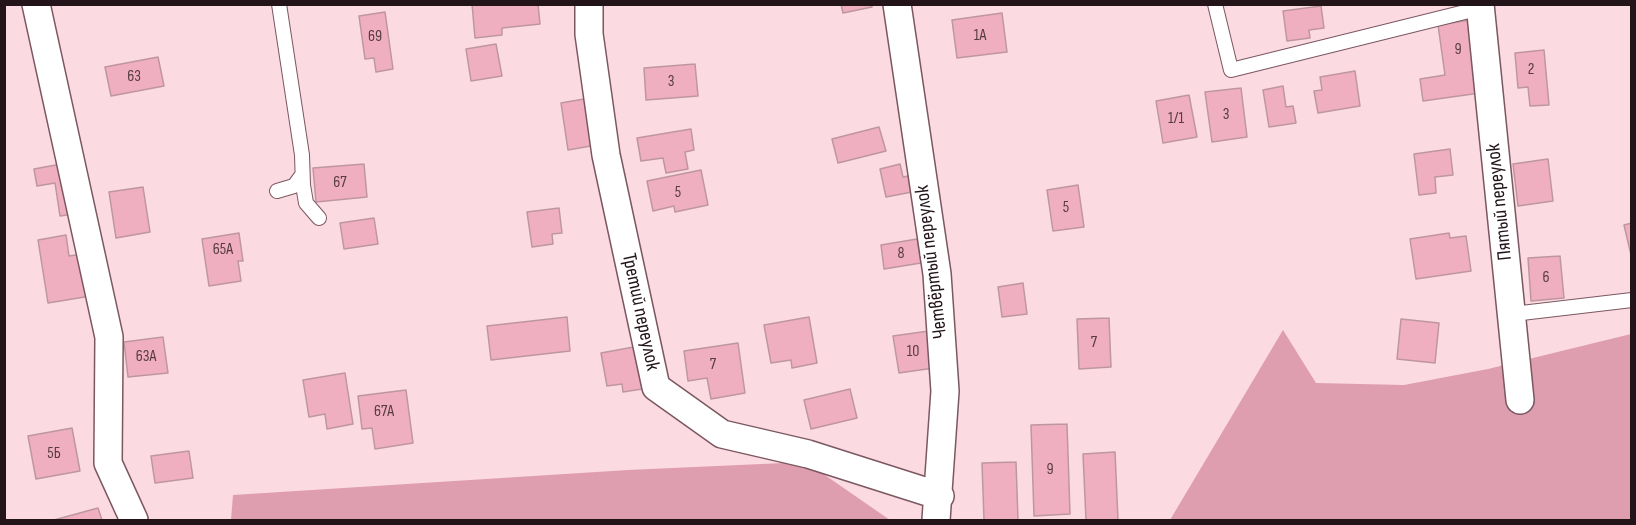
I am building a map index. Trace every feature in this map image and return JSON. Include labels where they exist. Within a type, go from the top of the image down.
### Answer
[{"type":"street","points":[[36,4],[109,337],[108,463],[134,520]]},
{"type":"street","name":"Третий переулок","points":[[589,4],[589,34],[606,155],[656,387],[722,434],[808,454],[938,508]]},
{"type":"street","name":"Четвёртый переулок","points":[[897,4],[937,274],[945,391],[938,508]]},
{"type":"street","name":"Пятый переулок","points":[[1480,6],[1520,400]]},
{"type":"lane","points":[[279,4],[306,203],[320,218]]},
{"type":"lane","points":[[1215,4],[1231,70],[1480,6]]},
{"type":"lane","points":[[278,191],[294,186],[302,175]]},
{"type":"lane","points":[[1513,314],[1632,300]]},
{"type":"shaded area","points":[[1283,330],[1316,383],[1404,385],[1488,369],[1631,334],[1631,520],[1170,520]]},
{"type":"shaded area","points":[[806,462],[890,520],[231,520],[233,495],[628,470]]},
{"type":"building","points":[[472,4],[538,4],[540,24],[502,28],[502,35],[475,38]]},
{"type":"building","points":[[841,4],[872,4],[872,7],[843,13]]},
{"type":"building","points":[[1321,6],[1324,28],[1309,30],[1310,38],[1287,41],[1283,11]]},
{"type":"building","points":[[385,12],[393,69],[376,72],[374,58],[365,59],[359,16]]},
{"type":"building","points":[[1002,13],[1007,52],[957,58],[952,20]]},
{"type":"building","points":[[1470,20],[1480,93],[1423,101],[1420,79],[1445,75],[1438,25]]},
{"type":"building","points":[[496,44],[502,76],[471,81],[466,49]]},
{"type":"building","points":[[1544,50],[1549,105],[1530,106],[1528,87],[1518,88],[1515,53]]},
{"type":"building","points":[[158,57],[164,86],[111,96],[105,67]]},
{"type":"building","points":[[695,64],[698,96],[646,100],[644,68]]},
{"type":"building","points":[[1355,71],[1360,106],[1318,113],[1314,91],[1322,90],[1320,77]]},
{"type":"building","points":[[1283,86],[1286,107],[1293,106],[1296,123],[1269,127],[1263,90]]},
{"type":"building","points":[[1241,88],[1247,137],[1212,142],[1205,92]]},
{"type":"building","points":[[1189,95],[1197,137],[1163,143],[1156,101]]},
{"type":"building","points":[[584,99],[591,146],[568,150],[561,103]]},
{"type":"building","points":[[879,127],[886,151],[838,163],[832,139]]},
{"type":"building","points":[[691,129],[694,150],[685,152],[688,169],[666,173],[663,158],[641,161],[637,138]]},
{"type":"building","points":[[1450,149],[1453,175],[1435,177],[1436,193],[1419,195],[1414,154]]},
{"type":"building","points":[[1548,159],[1553,201],[1518,206],[1513,164]]},
{"type":"building","points":[[72,162],[80,213],[60,216],[55,183],[37,186],[34,169]]},
{"type":"building","points":[[364,164],[367,197],[316,202],[313,168]]},
{"type":"building","points":[[900,164],[903,177],[908,176],[912,192],[886,197],[880,169]]},
{"type":"building","points":[[701,170],[708,205],[675,212],[674,206],[653,211],[647,181]]},
{"type":"building","points":[[1078,185],[1084,227],[1053,231],[1047,190]]},
{"type":"building","points":[[143,187],[150,232],[116,238],[109,192]]},
{"type":"building","points":[[559,208],[562,233],[552,234],[553,244],[532,247],[527,212]]},
{"type":"building","points":[[374,218],[378,244],[344,249],[340,223]]},
{"type":"building","points":[[1632,223],[1632,259],[1624,225]]},
{"type":"building","points":[[239,233],[243,261],[238,261],[241,281],[209,286],[202,239]]},
{"type":"building","points":[[1449,233],[1450,238],[1466,236],[1471,271],[1416,279],[1410,239]]},
{"type":"building","points":[[66,235],[69,256],[90,253],[97,295],[48,303],[38,240]]},
{"type":"building","points":[[917,239],[921,263],[884,269],[881,245]]},
{"type":"building","points":[[1560,256],[1564,298],[1531,301],[1528,258]]},
{"type":"building","points":[[1023,283],[1027,314],[1002,317],[998,287]]},
{"type":"building","points":[[567,317],[570,351],[491,360],[487,326]]},
{"type":"building","points":[[809,317],[817,363],[792,368],[791,360],[771,363],[764,325]]},
{"type":"building","points":[[1109,318],[1111,367],[1079,369],[1077,319]]},
{"type":"building","points":[[1401,319],[1439,323],[1435,363],[1397,359]]},
{"type":"building","points":[[929,331],[934,368],[899,373],[893,336]]},
{"type":"building","points":[[163,337],[168,373],[128,377],[124,342]]},
{"type":"building","points":[[738,343],[745,393],[711,399],[707,378],[688,381],[684,351]]},
{"type":"building","points":[[650,344],[641,379],[642,389],[623,392],[622,384],[607,386],[601,353]]},
{"type":"building","points":[[345,373],[353,424],[327,429],[325,414],[309,417],[303,380]]},
{"type":"building","points":[[850,389],[857,418],[811,429],[804,400]]},
{"type":"building","points":[[406,390],[413,443],[375,449],[372,428],[362,429],[358,396]]},
{"type":"building","points":[[1067,424],[1070,514],[1034,516],[1031,425]]},
{"type":"building","points":[[72,428],[80,471],[36,479],[28,436]]},
{"type":"building","points":[[189,451],[193,478],[155,483],[151,456]]},
{"type":"building","points":[[1115,452],[1118,520],[1086,520],[1083,454]]},
{"type":"building","points":[[1016,462],[1018,520],[984,520],[982,463]]},
{"type":"building","points":[[98,508],[102,520],[54,520]]}]
